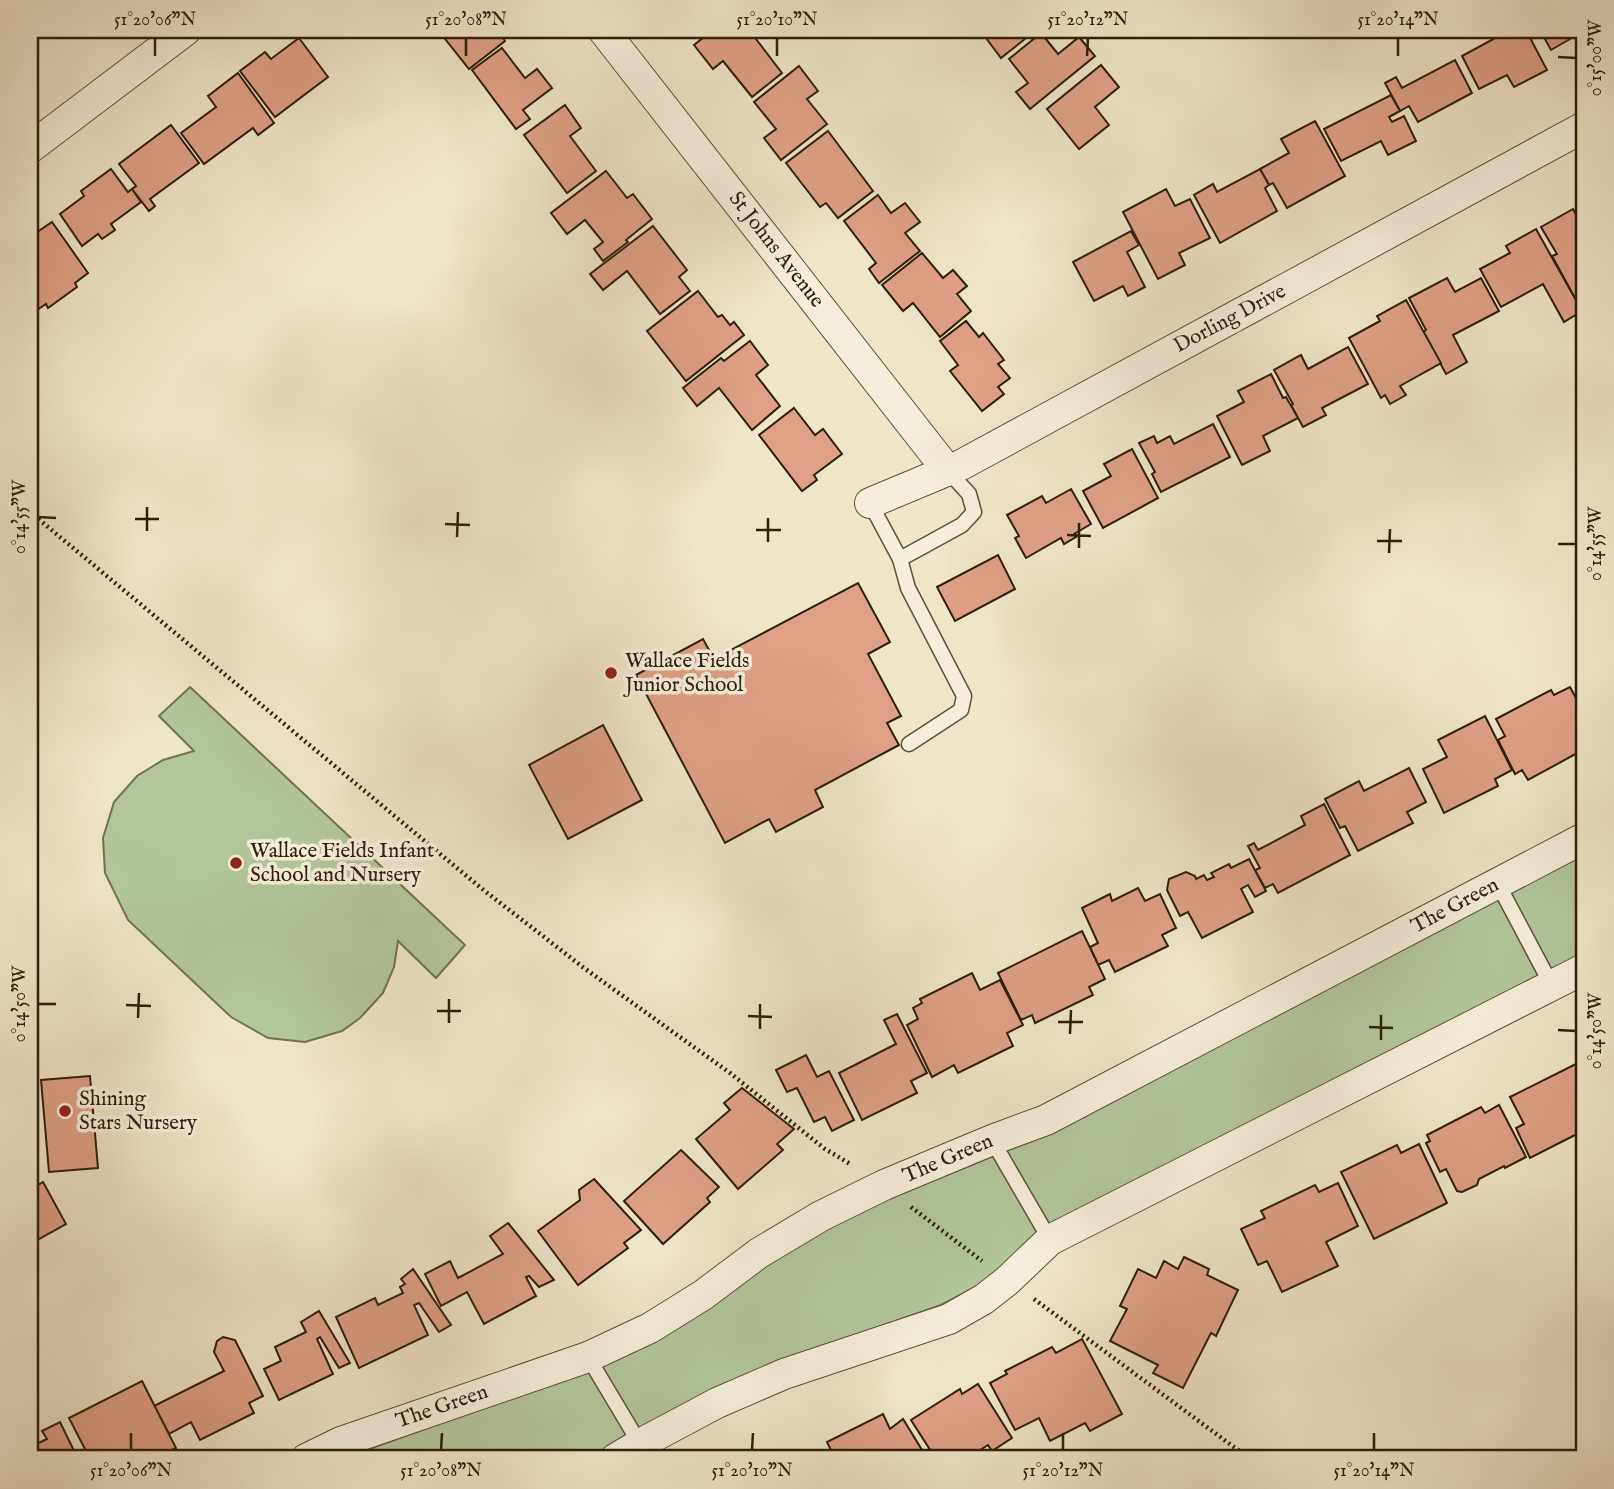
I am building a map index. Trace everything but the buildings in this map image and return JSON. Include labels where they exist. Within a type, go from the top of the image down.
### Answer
[{"type":"street","points":[[30,148],[186,30]]},
{"type":"street","name":"St Johns Avenue","points":[[603,30],[948,471]]},
{"type":"street","name":"Dorling Drive","points":[[870,503],[961,465],[1584,127]]},
{"type":"street","name":"The Green","points":[[306,1459],[341,1442],[588,1356],[650,1328],[703,1295],[759,1253],[821,1216],[884,1185],[1046,1120],[1584,838]]},
{"type":"street","points":[[615,1459],[717,1403],[784,1374],[948,1319],[984,1299],[1050,1240],[1584,969]]},
{"type":"lane","points":[[900,559],[962,525],[974,512],[968,494],[948,471]]},
{"type":"lane","points":[[870,503],[900,559],[908,587],[964,696],[961,710],[909,744]]},
{"type":"lane","points":[[1498,884],[1552,986]]},
{"type":"lane","points":[[992,1140],[1050,1240]]},
{"type":"lane","points":[[588,1356],[640,1444]]},
{"type":"path","points":[[30,512],[491,896],[584,968],[730,1073],[825,1149],[884,1185],[1007,1281],[1250,1459]]},
{"type":"green space","points":[[190,687],[465,945],[436,978],[398,941],[394,967],[383,993],[360,1018],[342,1031],[305,1042],[268,1038],[231,1017],[128,920],[105,873],[103,838],[114,802],[137,776],[163,760],[194,751],[159,716]]},
{"type":"green space","points":[[1584,851],[1584,954],[1040,1232],[993,1278],[941,1305],[830,1344],[619,1443],[591,1459],[342,1459],[564,1378],[825,1226],[1050,1133]]},
{"type":"place","name":"Wallace Fields Junior School","points":[[611,673]]},
{"type":"place","name":"Wallace Fields Infant School and Nursery","points":[[236,863]]},
{"type":"place","name":"Shining Stars Nursery","points":[[65,1111]]}]
